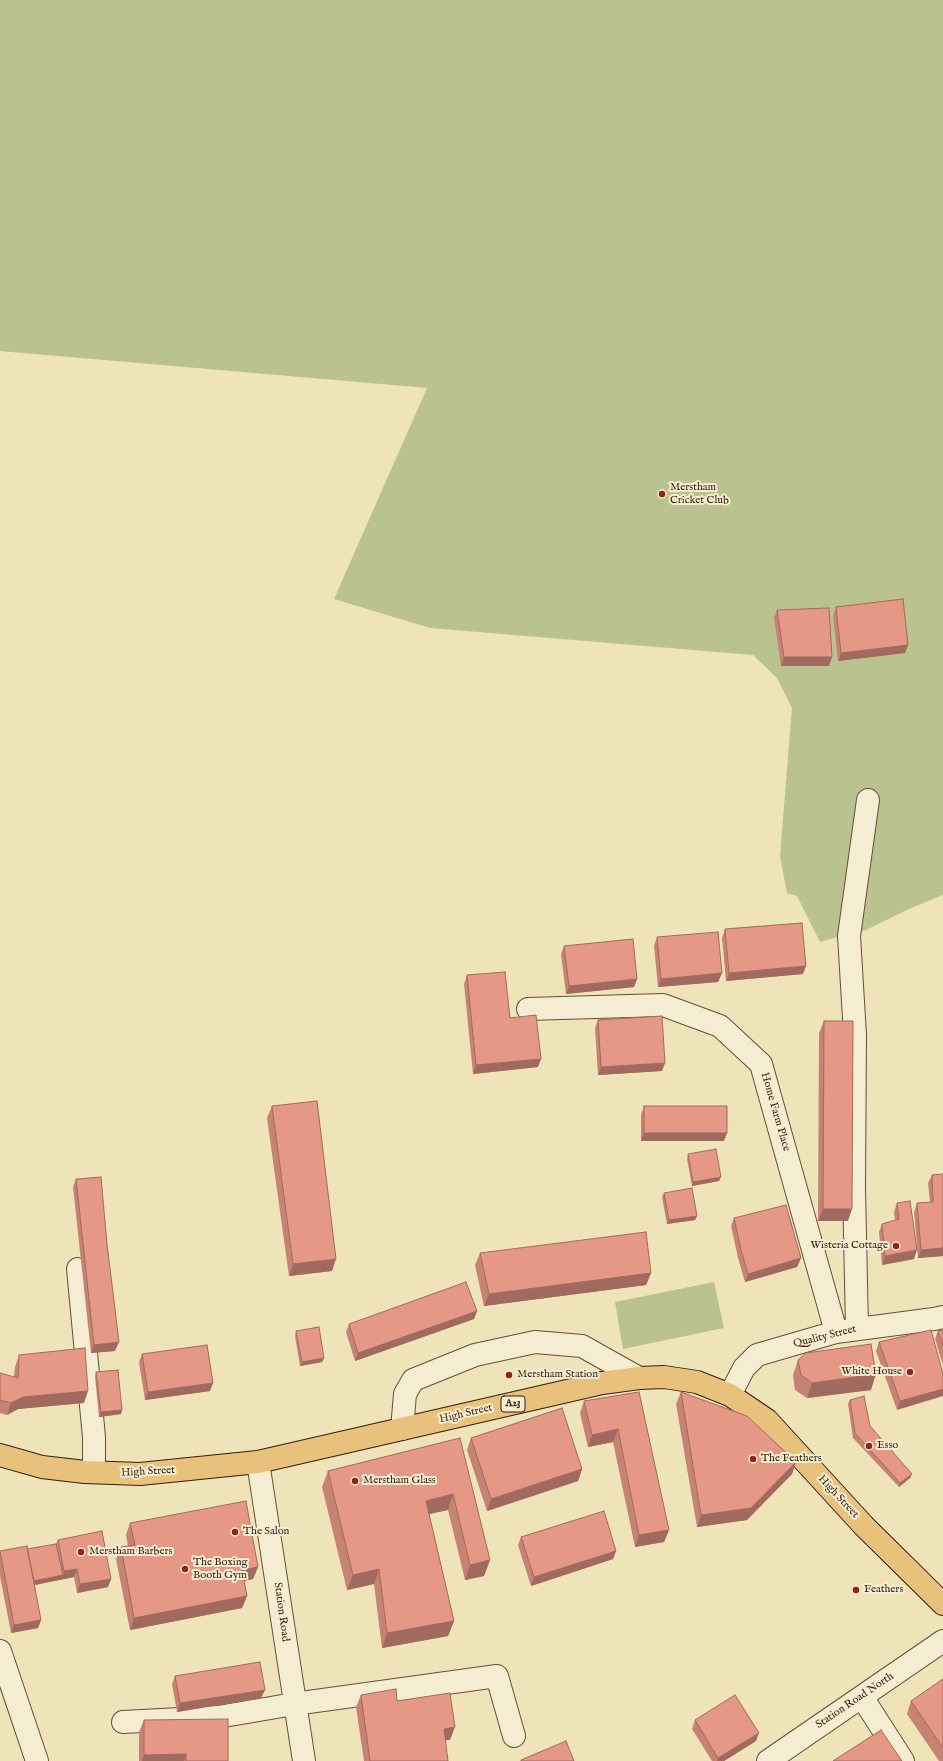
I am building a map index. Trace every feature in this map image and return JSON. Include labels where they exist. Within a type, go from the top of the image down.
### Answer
[{"type":"main road","name":"High Street","points":[[0,1455],[42,1467],[94,1472],[140,1474],[258,1462],[602,1383],[639,1378],[664,1377],[697,1382],[730,1395],[767,1420],[864,1526],[943,1604]]},
{"type":"street","points":[[847,1330],[854,1188],[855,1035],[849,936],[868,800]]},
{"type":"street","name":"Home Farm Place","points":[[528,1009],[663,1005],[720,1026],[761,1064],[847,1330]]},
{"type":"street","points":[[78,1269],[93,1429],[94,1472]]},
{"type":"street","name":"Quality Street","points":[[730,1395],[744,1368],[757,1355],[847,1330],[943,1317]]},
{"type":"street","points":[[402,1429],[405,1394],[414,1380],[475,1355],[535,1342],[582,1346],[639,1378]]},
{"type":"street","name":"Station Road","points":[[258,1462],[294,1704],[304,1761]]},
{"type":"street","name":"Station Road North","points":[[768,1761],[943,1641]]},
{"type":"street","points":[[0,1651],[37,1761]]},
{"type":"street","points":[[123,1722],[218,1717],[294,1704],[497,1676],[514,1736]]},
{"type":"street","points":[[862,1697],[903,1761]]},
{"type":"green space","name":"Merstham Cricket Club","points":[[0,0],[943,0],[943,895],[909,909],[866,930],[849,936],[838,937],[820,942],[797,896],[787,893],[780,856],[792,708],[777,678],[753,655],[430,628],[334,599],[427,388],[0,351]]},
{"type":"green space","points":[[714,1282],[724,1328],[623,1349],[615,1302]]},
{"type":"building","points":[[903,599],[908,645],[841,653],[836,607]]},
{"type":"building","points":[[829,608],[832,657],[784,657],[777,610]]},
{"type":"building","points":[[802,923],[806,966],[729,973],[725,929]]},
{"type":"building","points":[[718,932],[722,973],[661,979],[657,937]]},
{"type":"building","points":[[633,939],[637,979],[569,986],[564,946]]},
{"type":"building","points":[[505,972],[510,1018],[536,1015],[541,1059],[476,1065],[467,975]]},
{"type":"building","points":[[662,1016],[665,1063],[601,1067],[598,1020]]},
{"type":"building","points":[[824,1021],[853,1021],[852,1209],[823,1209]]},
{"type":"building","points":[[317,1101],[336,1259],[293,1264],[272,1106]]},
{"type":"building","points":[[644,1106],[727,1106],[727,1133],[644,1133]]},
{"type":"building","points":[[716,1149],[721,1177],[693,1182],[688,1154]]},
{"type":"building","points":[[943,1174],[943,1248],[921,1250],[917,1203],[933,1202],[932,1175]]},
{"type":"building","points":[[101,1177],[107,1244],[119,1342],[94,1345],[76,1179]]},
{"type":"building","points":[[692,1188],[697,1216],[669,1220],[664,1193]]},
{"type":"building","name":"Wisteria Cottage","points":[[910,1201],[917,1250],[885,1256],[882,1224],[899,1219],[897,1203]]},
{"type":"building","points":[[786,1205],[801,1258],[748,1274],[734,1218]]},
{"type":"building","points":[[646,1232],[651,1273],[489,1294],[480,1253]]},
{"type":"building","points":[[466,1282],[477,1311],[358,1353],[349,1324]]},
{"type":"building","points":[[319,1327],[324,1358],[302,1362],[296,1331]]},
{"type":"building","name":"White House","points":[[931,1330],[943,1374],[943,1389],[900,1401],[879,1342]]},
{"type":"building","points":[[943,1330],[943,1346],[938,1331]]},
{"type":"building","points":[[871,1344],[876,1374],[812,1383],[801,1375],[798,1360],[806,1353]]},
{"type":"building","points":[[207,1345],[213,1383],[148,1392],[142,1354]]},
{"type":"building","points":[[85,1348],[88,1391],[23,1397],[11,1403],[0,1400],[0,1373],[18,1378],[19,1355]]},
{"type":"building","points":[[118,1370],[122,1410],[101,1412],[96,1372]]},
{"type":"building","points":[[639,1392],[669,1530],[639,1535],[618,1429],[592,1435],[584,1401]]},
{"type":"building","points":[[681,1392],[747,1416],[796,1462],[751,1508],[701,1515]]},
{"type":"building","points":[[864,1396],[870,1426],[912,1474],[900,1483],[855,1433],[850,1400]]},
{"type":"building","points":[[562,1408],[582,1469],[491,1499],[471,1438]]},
{"type":"building","points":[[460,1438],[490,1560],[470,1565],[453,1494],[426,1501],[454,1621],[387,1633],[379,1569],[353,1575],[328,1471]]},
{"type":"building","name":"The Boxing Booth Gym","points":[[246,1501],[258,1567],[242,1570],[247,1596],[134,1618],[121,1547],[135,1545],[130,1523]]},
{"type":"building","points":[[604,1511],[616,1551],[534,1577],[521,1537]]},
{"type":"building","points":[[102,1531],[111,1579],[80,1584],[77,1569],[64,1571],[58,1540]]},
{"type":"building","points":[[56,1544],[63,1575],[34,1581],[27,1549]]},
{"type":"building","points":[[27,1546],[41,1620],[14,1625],[0,1551]]},
{"type":"building","points":[[260,1662],[265,1690],[180,1703],[175,1676]]},
{"type":"building","points":[[943,1679],[943,1748],[911,1701]]},
{"type":"building","points":[[396,1689],[397,1701],[450,1693],[455,1727],[444,1729],[448,1761],[370,1761],[361,1695]]},
{"type":"building","points":[[735,1695],[759,1733],[718,1758],[695,1720]]},
{"type":"building","points":[[228,1719],[228,1761],[186,1761],[186,1754],[144,1755],[144,1720]]},
{"type":"building","points":[[881,1730],[902,1761],[833,1761]]},
{"type":"building","points":[[566,1741],[574,1761],[521,1761],[521,1760]]},
{"type":"place","name":"Merstham Cricket Club","points":[[662,494]]},
{"type":"place","name":"Wisteria Cottage","points":[[896,1246]]},
{"type":"place","name":"White House","points":[[910,1372]]},
{"type":"place","name":"Merstham Station","points":[[509,1375]]},
{"type":"place","name":"Esso","points":[[869,1446]]},
{"type":"place","name":"The Feathers","points":[[753,1459]]},
{"type":"place","name":"Merstham Glass","points":[[355,1481]]},
{"type":"place","name":"The Salon","points":[[235,1532]]},
{"type":"place","name":"Merstham Barbers","points":[[81,1552]]},
{"type":"place","name":"The Boxing Booth Gym","points":[[185,1569]]},
{"type":"place","name":"Feathers","points":[[856,1590]]}]
